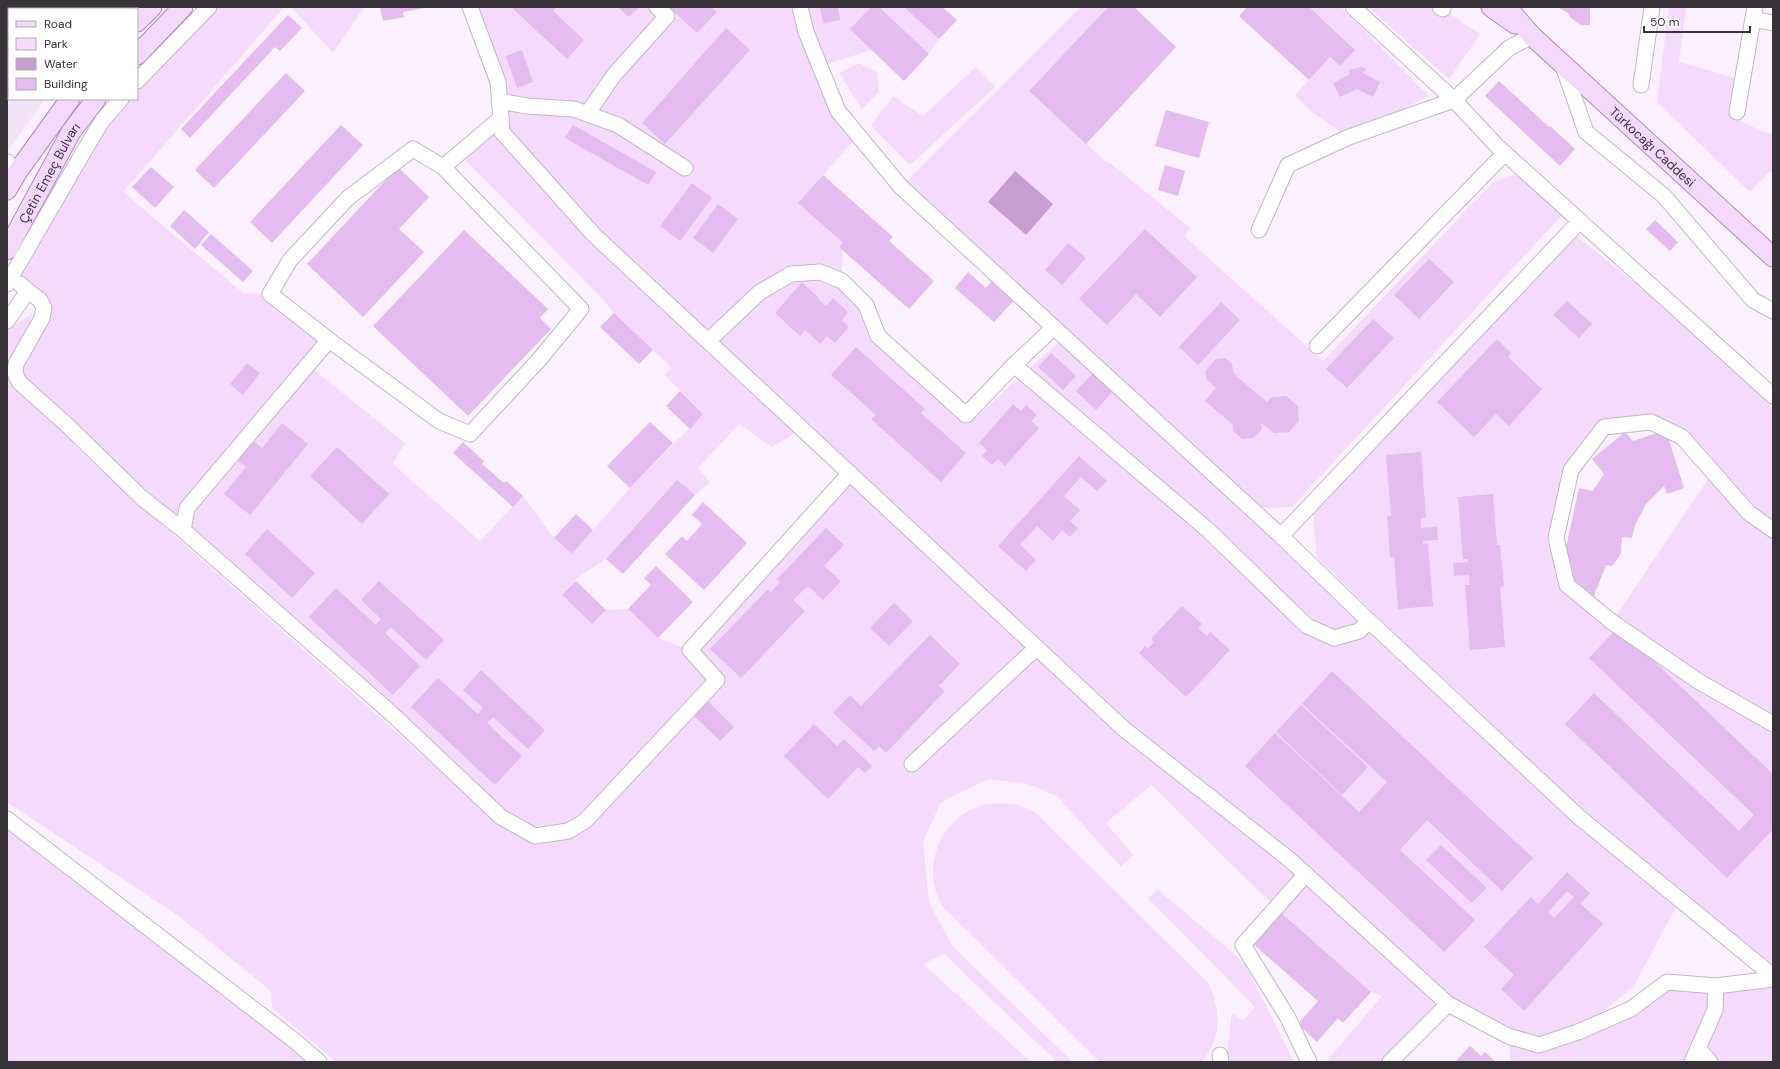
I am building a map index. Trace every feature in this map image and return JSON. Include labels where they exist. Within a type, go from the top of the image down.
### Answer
[{"type":"main road","points":[[138,21],[152,7]]},
{"type":"main road","points":[[138,54],[183,7]]},
{"type":"main road","name":"Türkocağı Caddesi","points":[[1491,7],[1532,36],[1773,257]]},
{"type":"main road","name":"Türkocağı Caddesi","points":[[1507,7],[1532,36]]},
{"type":"main road","name":"Çetin Emeç Bulvarı","points":[[7,190],[12,167],[69,100]]},
{"type":"main road","name":"Çetin Emeç Bulvarı","points":[[7,250],[71,132],[95,100]]},
{"type":"lane","points":[[138,80],[209,7]]},
{"type":"lane","points":[[470,7],[498,82],[502,132],[594,234],[1124,729],[1290,860],[1448,1004],[1508,1036],[1539,1045],[1578,1032],[1631,1009],[1667,982],[1716,986],[1773,978]]},
{"type":"lane","points":[[587,114],[614,75],[667,16],[657,7]]},
{"type":"lane","points":[[800,7],[806,32],[838,111],[901,187],[1281,536],[1369,621],[1579,817],[1773,978]]},
{"type":"lane","points":[[1353,7],[1454,100],[1505,153],[1773,396]]},
{"type":"lane","points":[[1641,85],[1652,7]]},
{"type":"lane","points":[[1737,112],[1754,13],[1773,23]]},
{"type":"lane","points":[[1259,230],[1288,165],[1350,137],[1454,100],[1509,48],[1532,36]]},
{"type":"lane","points":[[1562,63],[1586,132],[1664,196],[1753,300],[1773,311]]},
{"type":"lane","points":[[120,100],[102,121],[8,278],[40,300],[44,308],[42,318],[16,364],[15,372],[19,382],[67,425],[142,498],[183,530],[392,714],[501,817],[535,836],[568,831],[585,821],[718,680],[690,650],[850,473]]},
{"type":"lane","points":[[499,101],[526,106],[574,109],[618,125],[685,168]]},
{"type":"lane","points":[[444,167],[501,118]]},
{"type":"lane","points":[[413,149],[444,167],[581,309],[538,361],[470,434],[439,421],[329,340],[270,294],[290,260],[348,198],[413,149]]},
{"type":"lane","points":[[1317,346],[1505,153]]},
{"type":"lane","points":[[1281,536],[1580,221]]},
{"type":"lane","points":[[708,341],[760,292],[791,274],[820,272],[842,281],[866,305],[878,336],[966,414],[1053,328]]},
{"type":"lane","points":[[7,321],[28,291]]},
{"type":"lane","points":[[183,530],[187,508],[329,340]]},
{"type":"lane","points":[[1014,365],[1208,530],[1307,626],[1334,638],[1359,631],[1369,621]]},
{"type":"lane","points":[[1773,530],[1749,513],[1682,437],[1650,422],[1604,427],[1571,470],[1556,538],[1567,585],[1612,622],[1698,681],[1773,724]]},
{"type":"lane","points":[[912,764],[1036,648]]},
{"type":"lane","points":[[7,819],[295,1041],[318,1062]]},
{"type":"lane","points":[[1306,874],[1243,945],[1288,1018],[1309,1062]]},
{"type":"lane","points":[[1710,1062],[1695,1055],[1715,1010],[1716,986]]},
{"type":"lane","points":[[1390,1062],[1448,1004]]},
{"type":"shaded area","points":[[7,7],[127,7],[8,8],[8,100],[44,100],[9,149],[7,147]]},
{"type":"green space","points":[[209,7],[284,7],[123,192],[243,293],[270,294],[329,340],[308,365],[405,443],[393,464],[480,541],[523,496],[554,538],[572,554],[630,488],[703,414],[665,375],[671,367],[614,313],[601,297],[459,154],[501,118],[470,7],[942,7],[957,20],[904,81],[872,50],[820,66],[858,136],[798,203],[843,243],[842,281],[878,336],[968,424],[1058,343],[1092,364],[1567,805],[1317,557],[1313,514],[1574,234],[1752,377],[1773,396],[1773,976],[1680,900],[1633,987],[1580,1031],[1667,982],[1773,979],[1773,1062],[1511,1062],[1508,1036],[1448,1004],[1390,1062],[1326,1062],[1382,996],[1371,992],[1279,911],[1151,785],[1106,823],[1133,855],[1121,867],[1057,796],[1028,784],[989,779],[941,802],[923,842],[929,902],[952,946],[1073,1062],[1057,1062],[944,954],[923,964],[1031,1062],[336,1062],[272,1008],[271,991],[176,914],[7,802],[7,371],[86,457],[475,802],[494,822],[501,817],[183,530],[15,373],[44,308],[11,277],[120,100],[138,100],[138,80]],"holes":[[[1651,422],[1682,437],[1713,472],[1612,622],[1567,585],[1556,538],[1571,469],[1604,427]],[[739,424],[772,447],[801,429],[849,474],[690,650],[658,638],[628,609],[606,610],[592,624],[562,595],[580,576],[606,559],[677,480],[695,495],[710,482],[698,468]]]},
{"type":"green space","points":[[291,7],[364,7],[333,53]]},
{"type":"green space","points":[[1081,7],[1108,7],[1029,91],[1106,162],[1110,163],[1190,228],[1184,236],[1323,361],[1492,183],[1519,173],[1563,214],[1292,507],[1259,508],[901,187]]},
{"type":"green space","points":[[1309,7],[1341,7],[1429,96],[1349,137],[1313,113],[1295,95],[1330,57]]},
{"type":"green space","points":[[1368,7],[1440,7],[1480,34],[1449,79]]},
{"type":"green space","points":[[1669,7],[1686,7],[1679,62],[1735,78],[1731,116],[1761,131],[1773,134],[1773,173],[1769,172],[1750,192],[1657,102]]},
{"type":"green space","points":[[859,63],[877,73],[879,92],[862,109],[839,73]]},
{"type":"green space","points":[[976,67],[995,87],[910,165],[871,126],[893,96],[923,116]]},
{"type":"green space","points":[[32,314],[26,334],[7,371],[7,329]]},
{"type":"green space","points":[[1000,803],[1018,805],[1035,812],[1209,984],[1216,1005],[1218,1024],[1213,1043],[1202,1062],[1100,1062],[942,906],[936,891],[933,876],[934,862],[942,838],[949,827],[970,810],[982,805]]},
{"type":"green space","points":[[7,819],[319,1062],[7,1062]]},
{"type":"green space","points":[[1158,890],[1244,962],[1294,1062],[1228,1062],[1227,1053],[1232,1013],[1243,1021],[1255,1007],[1148,898]]},
{"type":"water","points":[[1015,171],[1053,204],[1026,235],[988,202]]},
{"type":"building","points":[[7,7],[46,7],[8,8],[7,63]]},
{"type":"building","points":[[380,7],[425,8],[403,12],[404,17],[383,21]]},
{"type":"building","points":[[511,7],[556,7],[553,11],[584,40],[567,59]]},
{"type":"building","points":[[618,7],[639,7],[629,17]]},
{"type":"building","points":[[669,7],[711,7],[717,12],[697,33]]},
{"type":"building","points":[[820,7],[838,7],[840,20],[823,23]]},
{"type":"building","points":[[871,7],[879,7],[929,54],[904,81],[850,29]]},
{"type":"building","points":[[904,7],[942,7],[957,20],[939,39]]},
{"type":"building","points":[[1108,7],[1134,7],[1176,47],[1086,144],[1029,91]]},
{"type":"building","points":[[1247,7],[1309,7],[1355,50],[1340,66],[1330,57],[1309,80],[1239,16]]},
{"type":"building","points":[[1558,7],[1590,7],[1590,25],[1581,25],[1571,18],[1568,13]]},
{"type":"building","points":[[288,15],[302,28],[280,51],[275,47],[190,138],[181,129]]},
{"type":"building","points":[[726,28],[750,50],[665,144],[642,123]]},
{"type":"building","points":[[522,50],[533,82],[517,88],[506,56]]},
{"type":"building","points":[[1362,67],[1366,69],[1363,73],[1380,82],[1373,97],[1357,89],[1340,97],[1333,83],[1350,74],[1348,70]]},
{"type":"building","points":[[286,73],[305,91],[214,188],[195,170]]},
{"type":"building","points":[[1499,81],[1575,149],[1560,166],[1485,96]]},
{"type":"building","points":[[1166,110],[1209,122],[1199,158],[1155,146]]},
{"type":"building","points":[[341,125],[363,145],[272,243],[250,222]]},
{"type":"building","points":[[573,125],[656,172],[648,185],[565,138]]},
{"type":"building","points":[[1165,165],[1185,171],[1178,196],[1158,190]]},
{"type":"building","points":[[151,167],[174,187],[155,208],[132,187]]},
{"type":"building","points":[[398,167],[429,197],[399,229],[424,252],[363,317],[307,264]]},
{"type":"building","points":[[823,175],[893,237],[889,241],[934,281],[909,309],[839,247],[843,243],[798,203]]},
{"type":"building","points":[[692,183],[712,198],[680,241],[660,226]]},
{"type":"building","points":[[718,204],[738,219],[713,253],[693,238]]},
{"type":"building","points":[[184,210],[209,232],[195,249],[170,226]]},
{"type":"building","points":[[1655,220],[1678,242],[1670,251],[1646,229]]},
{"type":"building","points":[[1145,229],[1197,277],[1160,317],[1136,294],[1107,325],[1079,299]]},
{"type":"building","points":[[464,230],[548,309],[540,318],[551,329],[468,416],[373,326]]},
{"type":"building","points":[[211,234],[253,271],[243,282],[201,245]]},
{"type":"building","points":[[1068,243],[1086,258],[1062,285],[1045,270]]},
{"type":"building","points":[[1429,259],[1454,282],[1419,319],[1394,295]]},
{"type":"building","points":[[968,272],[986,288],[992,281],[1014,300],[994,322],[955,288]]},
{"type":"building","points":[[802,282],[826,306],[833,298],[848,312],[842,320],[849,327],[835,343],[827,336],[820,344],[805,330],[800,336],[775,313]]},
{"type":"building","points":[[1567,301],[1592,324],[1579,338],[1553,315]]},
{"type":"building","points":[[1221,302],[1240,320],[1198,365],[1179,347]]},
{"type":"building","points":[[614,313],[653,350],[639,364],[600,327]]},
{"type":"building","points":[[1373,319],[1394,338],[1347,388],[1326,369]]},
{"type":"building","points":[[1497,339],[1511,353],[1508,357],[1542,389],[1509,426],[1496,414],[1474,437],[1437,402]]},
{"type":"building","points":[[856,347],[925,409],[921,413],[966,453],[941,482],[871,419],[876,415],[831,375]]},
{"type":"building","points":[[1051,353],[1076,376],[1063,390],[1038,367]]},
{"type":"building","points":[[1225,358],[1232,364],[1234,374],[1267,402],[1272,397],[1286,396],[1298,406],[1299,421],[1289,432],[1274,433],[1261,423],[1262,429],[1253,438],[1242,439],[1233,431],[1233,425],[1205,401],[1216,388],[1207,380],[1205,371],[1216,359]]},
{"type":"building","points":[[247,363],[260,373],[243,395],[230,384]]},
{"type":"building","points":[[1096,370],[1115,389],[1096,410],[1076,391]]},
{"type":"building","points":[[680,391],[703,414],[690,429],[666,406]]},
{"type":"building","points":[[1013,404],[1021,411],[1026,405],[1037,415],[1031,421],[1039,428],[1005,466],[998,459],[992,465],[982,456],[987,450],[979,443]]},
{"type":"building","points":[[650,422],[673,443],[630,488],[607,466]]},
{"type":"building","points":[[282,423],[308,444],[250,515],[224,494],[246,467],[236,459],[252,440],[262,448]]},
{"type":"building","points":[[1666,430],[1684,488],[1667,494],[1664,486],[1646,504],[1635,525],[1632,538],[1622,537],[1621,554],[1612,566],[1606,565],[1594,596],[1589,601],[1567,575],[1560,547],[1567,543],[1579,488],[1593,491],[1604,474],[1592,459],[1625,432],[1633,441]]},
{"type":"building","points":[[463,442],[484,461],[482,464],[504,483],[506,481],[523,496],[513,507],[453,453]]},
{"type":"building","points":[[337,447],[389,494],[362,524],[310,476]]},
{"type":"building","points":[[1421,452],[1426,518],[1421,518],[1421,528],[1437,527],[1438,540],[1422,541],[1423,544],[1428,543],[1433,606],[1398,609],[1394,557],[1390,557],[1387,516],[1391,516],[1386,455]]},
{"type":"building","points":[[1079,456],[1107,481],[1097,491],[1081,477],[1064,496],[1080,510],[1070,521],[1078,528],[1070,537],[1062,530],[1053,541],[1037,526],[1020,545],[1036,560],[1026,571],[998,546]]},
{"type":"building","points":[[677,480],[695,495],[623,574],[606,559]]},
{"type":"building","points":[[1493,494],[1497,545],[1500,545],[1504,586],[1500,587],[1505,647],[1470,650],[1465,585],[1470,585],[1469,575],[1454,576],[1453,563],[1468,562],[1468,559],[1463,559],[1458,497]]},
{"type":"building","points":[[703,502],[747,543],[704,590],[665,554],[682,536],[687,541],[702,524],[692,515]]},
{"type":"building","points":[[576,514],[593,530],[572,554],[554,538]]},
{"type":"building","points":[[826,528],[844,545],[824,566],[841,581],[823,600],[808,586],[793,600],[805,611],[741,678],[710,649],[768,589],[771,592],[780,582],[777,579]]},
{"type":"building","points":[[267,529],[315,573],[292,598],[245,554]]},
{"type":"building","points":[[656,566],[693,602],[658,638],[628,609],[651,585],[644,578]]},
{"type":"building","points":[[379,581],[444,640],[426,660],[391,627],[385,633],[420,666],[393,695],[309,617],[336,588],[376,625],[381,619],[361,600]]},
{"type":"building","points":[[576,581],[606,610],[592,624],[562,595]]},
{"type":"building","points":[[894,603],[913,621],[889,646],[870,628]]},
{"type":"building","points":[[1182,606],[1202,624],[1198,628],[1207,636],[1210,632],[1230,650],[1186,697],[1139,653],[1145,646],[1148,649],[1154,642],[1151,639]]},
{"type":"building","points":[[1618,627],[1773,774],[1773,833],[1771,831],[1727,878],[1565,724],[1594,693],[1739,831],[1754,815],[1589,658]]},
{"type":"building","points":[[930,635],[960,664],[939,686],[945,691],[886,753],[879,746],[874,751],[833,713],[850,695],[861,706]]},
{"type":"building","points":[[481,670],[545,730],[528,749],[493,717],[487,723],[522,756],[495,785],[411,707],[438,678],[478,714],[483,708],[463,690]]},
{"type":"building","points":[[1332,671],[1533,858],[1502,891],[1427,820],[1400,850],[1475,920],[1444,952],[1245,766],[1275,733],[1359,812],[1387,782],[1302,704]]},
{"type":"building","points":[[704,697],[734,727],[720,741],[690,712]]},
{"type":"building","points":[[1301,705],[1368,767],[1342,795],[1276,732]]},
{"type":"building","points":[[814,724],[837,746],[844,739],[872,766],[865,773],[858,767],[828,799],[784,756]]},
{"type":"building","points":[[1441,845],[1487,888],[1472,903],[1426,860]]},
{"type":"building","points":[[1567,872],[1590,893],[1581,904],[1603,924],[1524,1011],[1501,989],[1514,975],[1484,947],[1531,897],[1538,904]],"holes":[[[1567,891],[1574,897],[1554,918],[1548,912]]]},
{"type":"building","points":[[1279,911],[1371,992],[1343,1023],[1338,1018],[1317,1042],[1298,1024],[1318,1001],[1251,942]]},
{"type":"building","points":[[1470,1046],[1481,1056],[1485,1052],[1496,1062],[1455,1062]]}]
